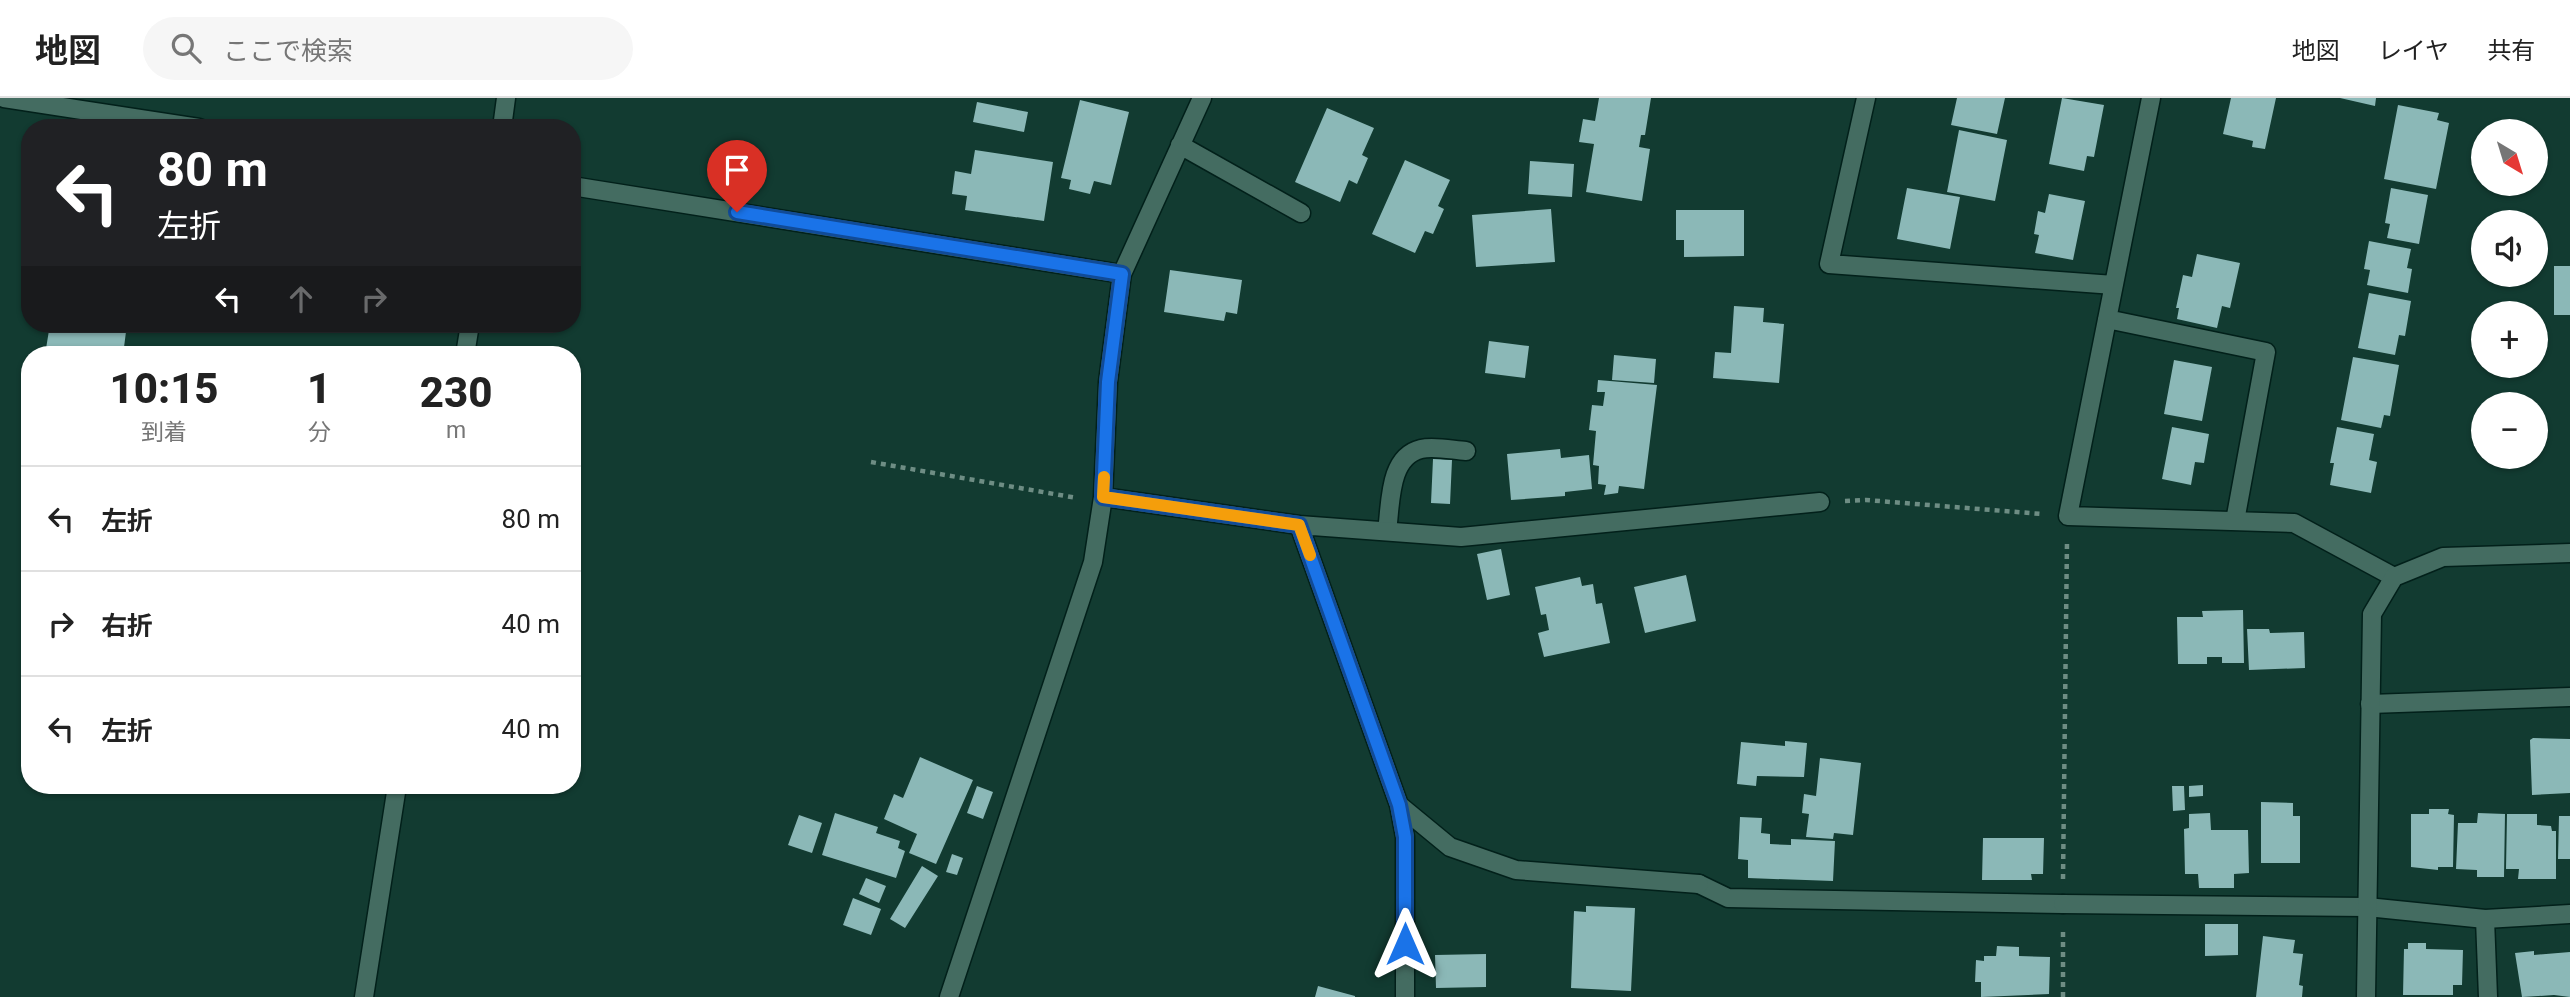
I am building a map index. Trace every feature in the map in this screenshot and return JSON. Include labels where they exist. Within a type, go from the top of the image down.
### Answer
[{"type":"street","points":[[4,98],[140,119]]},
{"type":"street","points":[[503,119],[506,98]]},
{"type":"street","points":[[949,997],[1093,562],[1102,499],[1108,382],[1122,274],[1202,98]]},
{"type":"street","points":[[1866,98],[1829,264],[2114,285]]},
{"type":"street","points":[[2151,98],[2068,516],[2294,523],[2394,577]]},
{"type":"street","points":[[1180,145],[1301,213]]},
{"type":"street","points":[[581,187],[1122,274]]},
{"type":"street","points":[[2107,319],[2266,352],[2235,521]]},
{"type":"street","points":[[1387,531],[1396,471],[1407,455],[1422,449],[1466,450]]},
{"type":"street","points":[[1102,499],[1299,525],[1461,537],[1819,502]]},
{"type":"street","points":[[1299,525],[1399,805],[1405,837],[1405,997]]},
{"type":"street","points":[[2366,997],[2372,614],[2394,577],[2443,557],[2570,553]]},
{"type":"street","points":[[2370,704],[2570,697]]},
{"type":"street","points":[[363,997],[396,794]]},
{"type":"street","points":[[1399,805],[1450,847],[1516,870],[1699,884],[1728,898],[2367,907],[2485,919],[2570,914]]},
{"type":"street","points":[[2485,919],[2488,997]]},
{"type":"path","points":[[871,462],[1102,499]]},
{"type":"path","points":[[1819,502],[1866,500],[2068,516],[2063,997]]},
{"type":"building","points":[[1599,98],[1651,98],[1645,135],[1641,135],[1639,147],[1650,149],[1642,201],[1586,192],[1594,144],[1579,142],[1583,119],[1595,121]]},
{"type":"building","points":[[1957,98],[2005,98],[1997,134],[1951,125]]},
{"type":"building","points":[[2062,98],[2104,105],[2094,157],[2087,156],[2084,171],[2049,164]]},
{"type":"building","points":[[2231,98],[2276,98],[2265,149],[2252,147],[2253,141],[2223,134]]},
{"type":"building","points":[[2340,98],[2376,98],[2375,106]]},
{"type":"building","points":[[1080,100],[1129,112],[1111,185],[1094,181],[1090,194],[1069,189],[1071,180],[1061,178]]},
{"type":"building","points":[[977,102],[1028,112],[1024,132],[973,122]]},
{"type":"building","points":[[2398,105],[2439,113],[2437,120],[2449,123],[2436,189],[2384,179]]},
{"type":"building","points":[[1327,108],[1374,128],[1362,155],[1368,158],[1357,184],[1349,180],[1340,202],[1295,182]]},
{"type":"building","points":[[1959,130],[2007,140],[1995,201],[1947,192]]},
{"type":"building","points":[[975,150],[1053,162],[1044,221],[965,210],[967,196],[952,194],[955,171],[971,174]]},
{"type":"building","points":[[1405,160],[1450,180],[1438,206],[1444,209],[1433,234],[1425,231],[1415,253],[1372,234]]},
{"type":"building","points":[[1530,161],[1574,164],[1572,197],[1528,194]]},
{"type":"building","points":[[1907,188],[1960,197],[1950,249],[1897,239]]},
{"type":"building","points":[[2391,188],[2428,195],[2419,244],[2387,238],[2390,224],[2385,223]]},
{"type":"building","points":[[2049,194],[2085,201],[2073,260],[2035,253],[2039,235],[2034,234],[2038,211],[2045,213]]},
{"type":"building","points":[[1551,209],[1555,262],[1476,267],[1472,215]]},
{"type":"building","points":[[1676,210],[1744,210],[1744,256],[1684,257],[1684,240],[1676,240]]},
{"type":"building","points":[[2369,241],[2411,249],[2407,268],[2412,269],[2408,293],[2367,285],[2370,270],[2364,269]]},
{"type":"building","points":[[2197,254],[2240,263],[2230,308],[2222,306],[2217,328],[2177,319],[2179,308],[2176,308],[2183,275],[2192,277]]},
{"type":"building","points":[[2554,266],[2570,266],[2570,315],[2554,315]]},
{"type":"building","points":[[1170,270],[1242,280],[1237,314],[1226,312],[1224,321],[1164,312]]},
{"type":"building","points":[[2369,293],[2411,301],[2405,336],[2399,335],[2395,355],[2358,348]]},
{"type":"building","points":[[1734,306],[1764,308],[1763,322],[1784,324],[1779,383],[1713,378],[1715,352],[1731,353]]},
{"type":"building","points":[[49,333],[126,333],[124,346],[46,346]]},
{"type":"building","points":[[1489,341],[1529,346],[1525,378],[1485,373]]},
{"type":"building","points":[[1614,355],[1656,359],[1654,383],[1612,380]]},
{"type":"building","points":[[2353,357],[2399,365],[2390,416],[2384,415],[2381,428],[2341,420]]},
{"type":"building","points":[[2174,360],[2212,367],[2202,421],[2164,414]]},
{"type":"building","points":[[1598,380],[1657,385],[1644,489],[1619,486],[1618,493],[1604,495],[1606,485],[1598,484],[1599,466],[1593,465],[1596,431],[1589,430],[1592,405],[1603,406],[1605,392],[1597,392]]},
{"type":"building","points":[[2172,427],[2209,434],[2204,463],[2195,462],[2191,485],[2162,479]]},
{"type":"building","points":[[2337,427],[2374,434],[2369,460],[2377,462],[2371,493],[2330,485],[2334,463],[2330,463]]},
{"type":"building","points":[[1560,449],[1561,458],[1589,455],[1592,489],[1565,492],[1565,496],[1511,500],[1507,454]]},
{"type":"building","points":[[1433,459],[1452,460],[1450,504],[1431,503]]},
{"type":"building","points":[[1501,549],[1510,595],[1487,600],[1477,554]]},
{"type":"building","points":[[1686,575],[1696,621],[1645,633],[1634,587]]},
{"type":"building","points":[[1580,577],[1582,586],[1593,584],[1596,604],[1602,603],[1610,643],[1544,657],[1538,633],[1549,630],[1546,614],[1541,615],[1535,587]]},
{"type":"building","points":[[2243,610],[2244,663],[2222,663],[2222,657],[2207,657],[2207,664],[2178,664],[2177,617],[2203,617],[2202,611]]},
{"type":"building","points":[[2247,629],[2269,629],[2270,633],[2304,632],[2305,668],[2249,670]]},
{"type":"building","points":[[2570,739],[2570,793],[2532,795],[2530,740]]},
{"type":"building","points":[[1785,741],[1807,743],[1804,777],[1757,776],[1756,786],[1737,784],[1741,742],[1785,746]]},
{"type":"building","points":[[920,757],[973,780],[936,864],[909,853],[917,834],[884,819],[894,794],[903,798]]},
{"type":"building","points":[[1820,758],[1861,763],[1853,835],[1834,833],[1833,839],[1806,837],[1809,814],[1802,813],[1804,794],[1816,796]]},
{"type":"building","points":[[2203,785],[2203,796],[2189,797],[2189,786]]},
{"type":"building","points":[[977,786],[993,792],[983,819],[967,813]]},
{"type":"building","points":[[2172,786],[2184,786],[2185,810],[2173,811]]},
{"type":"building","points":[[2261,802],[2293,803],[2293,816],[2300,816],[2300,863],[2261,863]]},
{"type":"building","points":[[2429,809],[2449,809],[2448,814],[2454,815],[2453,867],[2438,867],[2438,870],[2411,867],[2411,814],[2429,814]]},
{"type":"building","points":[[835,813],[878,827],[876,833],[900,841],[898,848],[905,851],[896,878],[822,855]]},
{"type":"building","points":[[2210,813],[2211,830],[2248,830],[2249,873],[2234,874],[2234,888],[2199,888],[2198,874],[2185,874],[2184,829],[2189,828],[2189,814]]},
{"type":"building","points":[[2478,813],[2505,814],[2504,877],[2477,877],[2477,870],[2456,869],[2458,823],[2477,823]]},
{"type":"building","points":[[2507,814],[2537,814],[2537,825],[2551,826],[2552,831],[2556,831],[2556,879],[2518,879],[2519,869],[2506,869]]},
{"type":"building","points":[[799,815],[822,823],[812,853],[788,845]]},
{"type":"building","points":[[2559,816],[2570,816],[2570,859],[2558,859]]},
{"type":"building","points":[[1740,817],[1762,818],[1761,833],[1770,834],[1770,844],[1791,845],[1791,839],[1835,841],[1833,881],[1748,878],[1748,860],[1738,859]]},
{"type":"building","points":[[1983,838],[2044,838],[2043,874],[2031,874],[2032,880],[1982,880]]},
{"type":"building","points":[[952,854],[963,858],[957,875],[946,872]]},
{"type":"building","points":[[922,866],[938,876],[905,928],[890,919]]},
{"type":"building","points":[[866,878],[886,886],[879,903],[859,894]]},
{"type":"building","points":[[853,898],[881,909],[871,935],[843,925]]},
{"type":"building","points":[[1586,906],[1635,908],[1631,991],[1571,988],[1574,911],[1586,912]]},
{"type":"building","points":[[2205,924],[2238,924],[2238,955],[2205,956]]},
{"type":"building","points":[[2263,936],[2295,940],[2293,953],[2303,954],[2299,985],[2303,986],[2302,997],[2256,997]]},
{"type":"building","points":[[2408,943],[2426,943],[2426,949],[2463,950],[2462,985],[2453,985],[2453,995],[2403,995],[2404,949],[2408,949]]},
{"type":"building","points":[[1997,946],[2019,947],[2019,956],[2050,957],[2049,994],[1981,997],[1981,982],[1975,982],[1976,960],[1984,961],[1984,956],[1996,956]]},
{"type":"building","points":[[2534,951],[2534,955],[2570,952],[2570,997],[2522,997],[2515,953]]},
{"type":"building","points":[[1486,954],[1486,987],[1436,988],[1435,955]]},
{"type":"building","points":[[1318,986],[1355,996],[1355,997],[1315,997]]},
{"type":"slow traffic","points":[[1104,477],[1103,497],[1299,525],[1310,555]]},
{"type":"route","points":[[737,212],[1122,274],[1108,382],[1103,497],[1299,525],[1399,805],[1405,837],[1405,944]]}]
